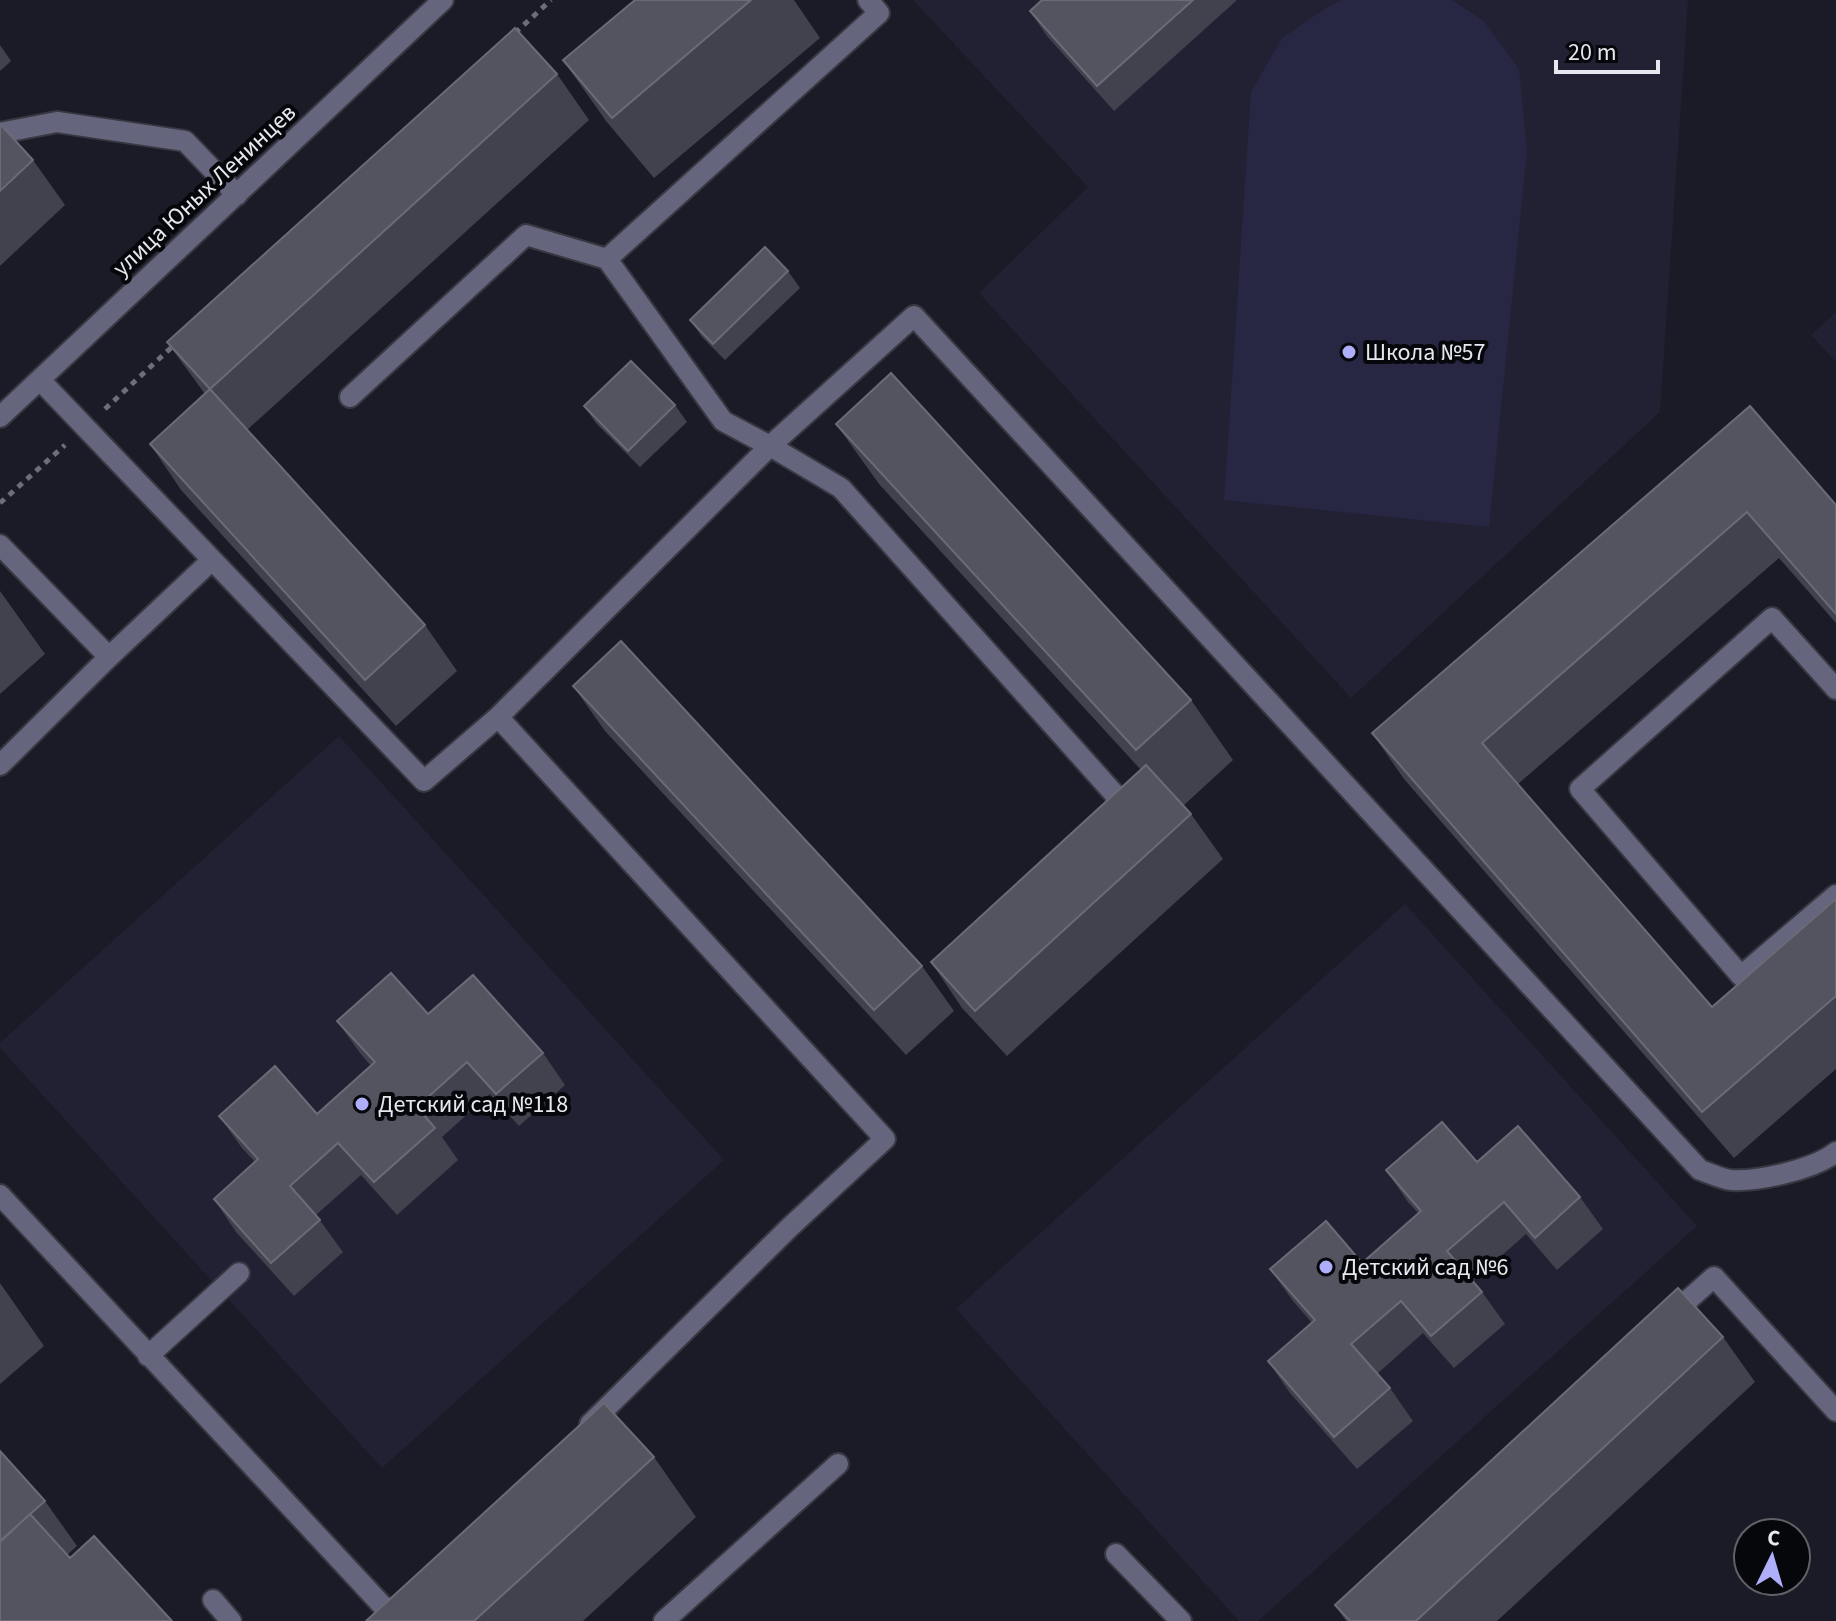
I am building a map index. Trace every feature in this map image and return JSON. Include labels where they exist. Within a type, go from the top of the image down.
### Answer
[{"type":"street","name":"улица Юных Ленинцев","points":[[0,417],[443,0]]},
{"type":"street","points":[[607,259],[879,13],[868,0]]},
{"type":"street","points":[[0,133],[57,122],[185,141],[237,195]]},
{"type":"street","points":[[350,397],[526,235],[607,259],[723,421],[841,488],[1126,807],[1104,828]]},
{"type":"street","points":[[40,380],[424,781],[498,717],[770,446],[914,316],[1700,1170],[1731,1180],[1775,1175],[1828,1158],[1836,1152]]},
{"type":"street","points":[[0,545],[109,657]]},
{"type":"street","points":[[0,765],[212,560]]},
{"type":"street","points":[[1836,689],[1772,618],[1580,789],[1741,976],[1836,895]]},
{"type":"street","points":[[498,717],[885,1139],[790,1227],[575,1439]]},
{"type":"street","points":[[0,1195],[148,1356],[397,1615]]},
{"type":"street","points":[[148,1356],[239,1273]]},
{"type":"street","points":[[1655,1329],[1714,1277],[1836,1411]]},
{"type":"street","points":[[664,1621],[838,1464]]},
{"type":"street","points":[[1116,1554],[1181,1621]]},
{"type":"street","points":[[213,1600],[231,1621]]},
{"type":"path","points":[[504,43],[551,0]]},
{"type":"path","points":[[0,503],[178,342]]},
{"type":"shaded area","name":"Школа №57","points":[[913,0],[1688,0],[1660,412],[1351,698],[979,293],[1088,187]]},
{"type":"shaded area","points":[[1342,0],[1452,0],[1484,21],[1519,69],[1527,152],[1489,527],[1224,500],[1251,92],[1282,38]]},
{"type":"shaded area","points":[[1836,312],[1836,362],[1811,335]]},
{"type":"shaded area","name":"Детский сад №118","points":[[339,736],[724,1160],[382,1468],[0,1048],[0,1043]]},
{"type":"shaded area","name":"Детский сад №6","points":[[1405,904],[1697,1226],[1258,1621],[1239,1621],[956,1309]]},
{"type":"building","points":[[635,0],[751,0],[612,118],[563,60]]},
{"type":"building","points":[[1042,0],[1193,0],[1097,86],[1030,11]]},
{"type":"building","points":[[515,28],[557,74],[210,389],[167,342]]},
{"type":"building","points":[[0,124],[33,160],[0,191]]},
{"type":"building","points":[[765,247],[788,271],[713,344],[690,320]]},
{"type":"building","points":[[631,361],[675,405],[628,451],[584,406]]},
{"type":"building","points":[[891,373],[1191,700],[1136,750],[836,424]]},
{"type":"building","points":[[210,389],[425,625],[365,680],[150,444]]},
{"type":"building","points":[[1750,406],[1836,505],[1836,614],[1747,512],[1482,743],[1712,1007],[1836,899],[1836,996],[1702,1112],[1372,733]]},
{"type":"building","points":[[621,641],[922,966],[874,1010],[573,686]]},
{"type":"building","points":[[1146,765],[1191,814],[975,1011],[931,962]]},
{"type":"building","points":[[391,973],[428,1014],[473,975],[543,1053],[496,1094],[467,1062],[417,1107],[435,1128],[374,1182],[338,1143],[290,1186],[320,1220],[271,1263],[214,1199],[258,1159],[219,1116],[275,1066],[317,1114],[375,1062],[337,1021]]},
{"type":"building","points":[[1442,1122],[1477,1162],[1518,1126],[1580,1197],[1535,1238],[1504,1202],[1447,1251],[1482,1292],[1431,1336],[1401,1301],[1351,1344],[1390,1388],[1334,1437],[1268,1361],[1315,1320],[1270,1269],[1326,1221],[1362,1263],[1421,1211],[1386,1170]]},
{"type":"building","points":[[1678,1288],[1723,1337],[1416,1621],[1350,1621],[1335,1605]]},
{"type":"building","points":[[604,1403],[654,1457],[474,1621],[366,1621]]},
{"type":"building","points":[[0,1451],[45,1501],[0,1541]]},
{"type":"building","points":[[30,1514],[70,1558],[94,1536],[172,1621],[0,1621],[0,1542]]},
{"type":"place","name":"Школа №57","points":[[1349,352]]},
{"type":"place","name":"Детский сад №118","points":[[362,1104]]},
{"type":"place","name":"Детский сад №6","points":[[1326,1267]]}]
